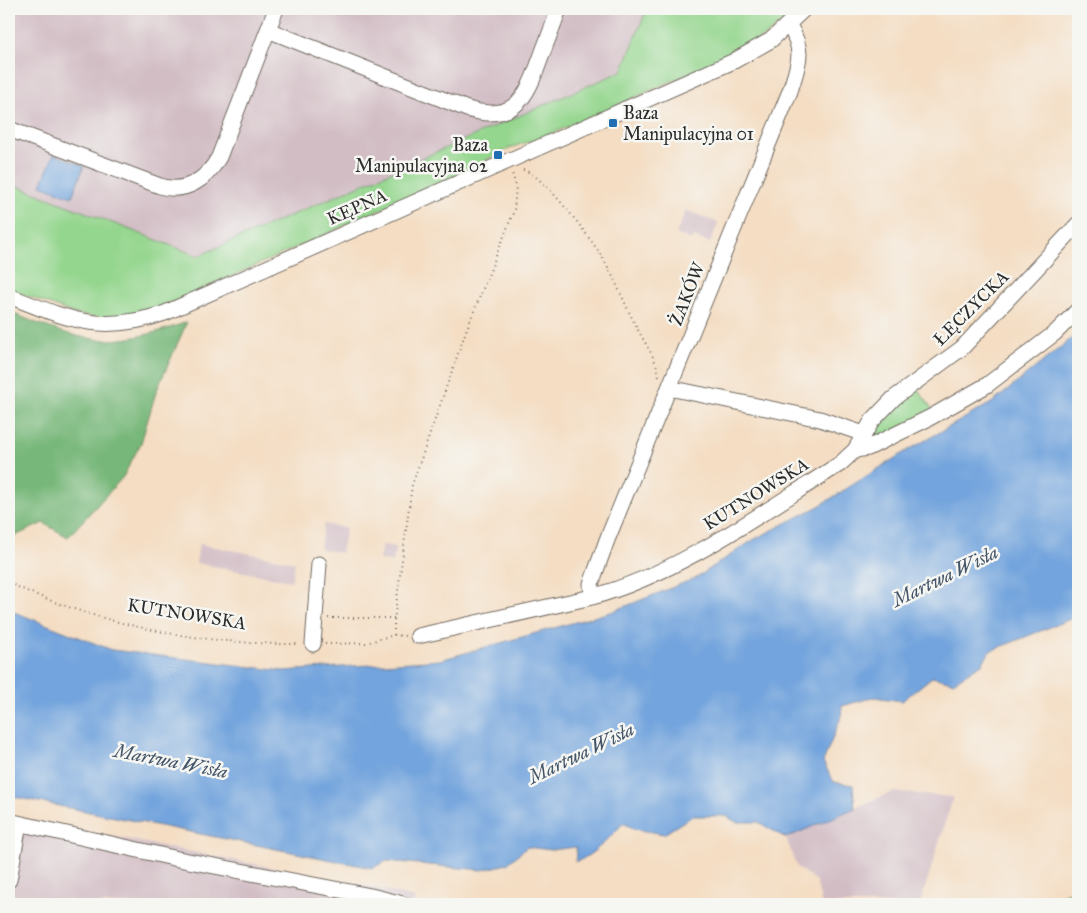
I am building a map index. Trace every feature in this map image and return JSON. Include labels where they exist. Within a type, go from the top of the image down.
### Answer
[{"type":"street","points":[[9,129],[160,186],[175,189],[189,186],[207,175],[216,164],[276,9]]},
{"type":"street","points":[[268,30],[467,109],[489,113],[515,106],[527,93],[559,9]]},
{"type":"street","points":[[789,25],[804,9]]},
{"type":"street","name":"KĘPNA","points":[[9,296],[82,322],[107,325],[146,320],[509,164],[734,61],[771,40],[789,25]]},
{"type":"street","name":"ŻAKÓW","points":[[592,598],[593,577],[790,90],[801,52],[799,43],[789,25]]},
{"type":"street","name":"ŁĘCZYCKA","points":[[855,450],[872,421],[894,398],[962,348],[1078,224]]},
{"type":"street","name":"KUTNOWSKA","points":[[418,636],[592,598],[677,563],[840,464],[855,450],[868,448],[922,422],[987,385],[1048,339],[1078,310]]},
{"type":"street","points":[[669,388],[820,419],[864,434]]},
{"type":"street","points":[[313,644],[319,564]]},
{"type":"street","points":[[9,880],[14,823],[178,859],[371,896],[403,904]]},
{"type":"path","points":[[509,164],[528,171],[546,184],[600,253],[640,334],[652,353],[660,377],[669,388]]},
{"type":"path","points":[[315,618],[394,618],[412,485],[466,332],[514,212],[516,186],[509,164]]},
{"type":"path","name":"KUTNOWSKA","points":[[9,583],[104,619],[162,632],[234,644],[366,643],[394,635],[394,618]]},
{"type":"shaded area","points":[[9,9],[647,9],[622,71],[198,256],[9,183]]},
{"type":"shaded area","points":[[686,210],[718,223],[710,243],[694,237],[692,240],[676,234]]},
{"type":"shaded area","points":[[324,524],[346,528],[341,553],[320,549]]},
{"type":"shaded area","points":[[199,544],[295,562],[291,581],[196,563]]},
{"type":"shaded area","points":[[382,545],[396,547],[393,562],[379,560]]},
{"type":"shaded area","points":[[892,792],[953,797],[920,904],[822,904],[816,881],[797,867],[786,838]]},
{"type":"shaded area","points":[[9,816],[381,889],[414,898],[413,904],[9,904]]},
{"type":"green space","points":[[647,9],[796,9],[771,32],[736,53],[537,140],[495,155],[472,169],[156,310],[110,319],[75,314],[9,289],[9,183],[198,256],[622,71]]},
{"type":"green space","points":[[9,312],[71,334],[109,340],[139,336],[187,322],[156,392],[141,443],[123,477],[68,537],[43,523],[9,539]]},
{"type":"green space","points":[[917,388],[933,410],[869,445],[865,438],[882,418]]},
{"type":"green space","points":[[1078,889],[1078,904],[1055,904],[1058,896]]},
{"type":"water","points":[[54,154],[84,166],[72,197],[41,185]]},
{"type":"water","name":"Martwa Wisła","points":[[1078,333],[1078,616],[990,651],[982,664],[953,682],[932,677],[902,701],[874,697],[842,706],[841,717],[823,762],[834,782],[853,785],[855,808],[786,838],[758,822],[736,822],[726,816],[692,816],[664,834],[635,829],[623,823],[595,850],[576,862],[576,847],[551,850],[527,847],[507,864],[482,870],[387,861],[372,868],[9,796],[9,610],[112,650],[284,671],[440,660],[611,612],[696,578],[753,540],[819,506],[903,453],[993,402]]},
{"type":"place","name":"Baza Manipulacyjna 01","points":[[613,123]]},
{"type":"place","name":"Baza Manipulacyjna 02","points":[[498,155]]}]
